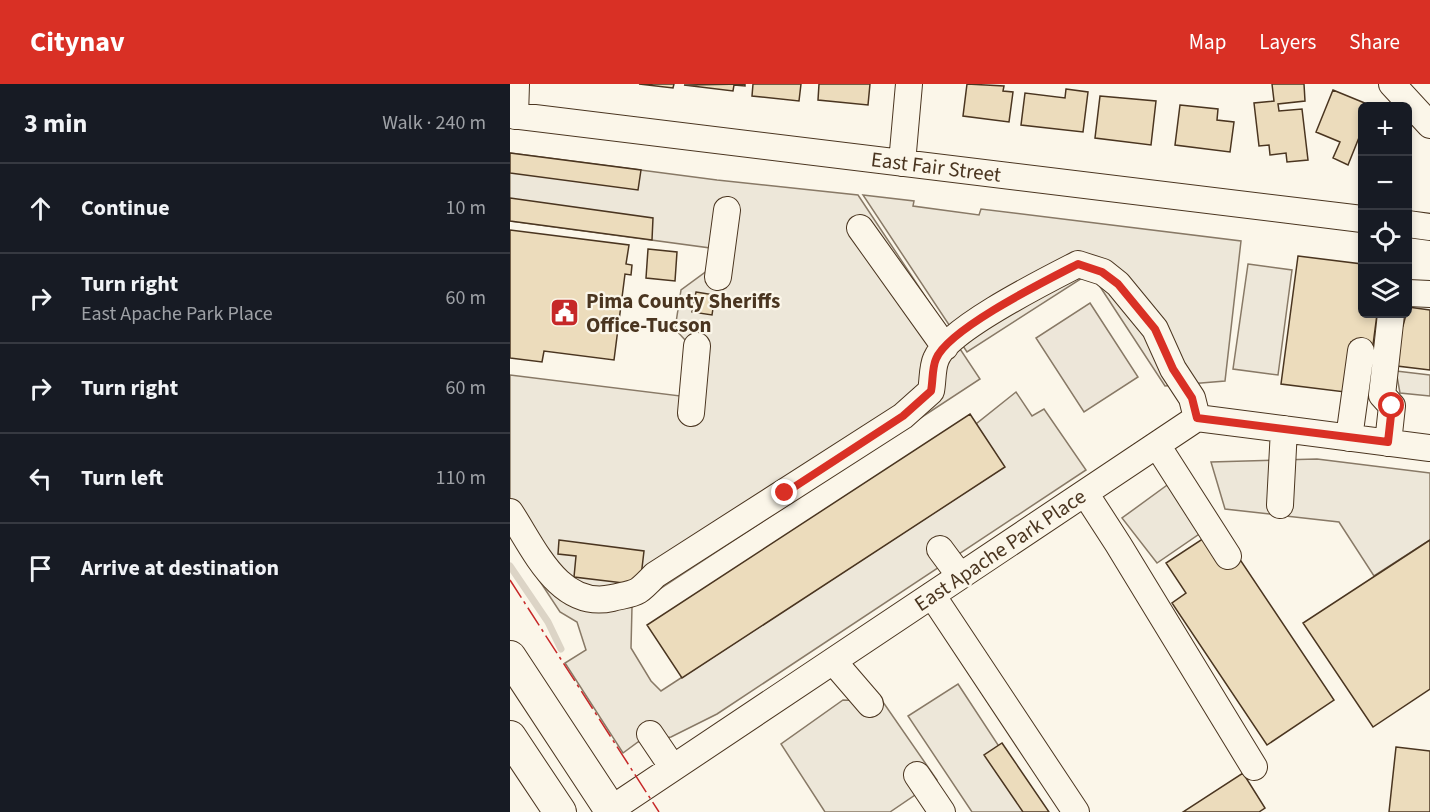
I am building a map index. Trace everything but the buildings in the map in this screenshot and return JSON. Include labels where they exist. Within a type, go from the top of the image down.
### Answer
[{"type":"main road","points":[[510,657],[610,811]]},
{"type":"main road","points":[[510,737],[560,812]]},
{"type":"street","points":[[512,116],[516,84]]},
{"type":"street","points":[[902,163],[909,84]]},
{"type":"street","points":[[1392,84],[1430,124]]},
{"type":"street","name":"East Fair Street","points":[[512,116],[1358,219]]},
{"type":"street","points":[[718,277],[727,210]]},
{"type":"street","points":[[1412,225],[1430,227]]},
{"type":"street","points":[[860,228],[945,347]]},
{"type":"street","points":[[510,512],[554,580],[573,594],[583,598],[603,600],[642,591],[655,575],[903,416],[931,391],[936,359],[953,337],[1040,284],[1079,256],[1118,284],[1155,329],[1173,369],[1192,398],[1197,418],[1430,448]]},
{"type":"street","points":[[1412,293],[1430,294]]},
{"type":"street","points":[[1388,442],[1392,406],[1382,395],[1391,318]]},
{"type":"street","points":[[692,412],[697,346]]},
{"type":"street","points":[[1349,438],[1361,351]]},
{"type":"street","name":"East Apache Park Place","points":[[610,811],[1197,418]]},
{"type":"street","points":[[1280,505],[1284,429]]},
{"type":"street","points":[[1157,445],[1228,556]]},
{"type":"street","points":[[1084,493],[1125,554],[1254,767]]},
{"type":"street","points":[[940,549],[960,576]]},
{"type":"street","points":[[932,595],[1076,812]]},
{"type":"street","points":[[833,661],[870,704]]},
{"type":"street","points":[[650,734],[673,768]]},
{"type":"street","points":[[917,775],[942,812]]},
{"type":"shaded area","points":[[510,153],[717,180],[858,195],[980,379],[632,607],[631,648],[651,681],[661,691],[1004,467],[976,424],[1016,392],[1032,416],[1044,409],[1086,470],[717,714],[671,737],[638,742],[623,753],[565,663],[586,650],[577,622],[560,612],[510,536],[510,375],[680,396],[686,341],[675,329],[681,290],[708,270],[710,248],[510,221]]},
{"type":"shaded area","points":[[863,195],[914,201],[913,206],[979,215],[981,209],[1241,241],[1225,381],[1165,386],[1097,282],[1082,278],[967,352]]},
{"type":"shaded area","points":[[1248,264],[1292,270],[1278,375],[1233,369]]},
{"type":"shaded area","points":[[1090,303],[1138,377],[1084,412],[1036,338]]},
{"type":"shaded area","points":[[1396,371],[1430,375],[1430,396],[1400,393]]},
{"type":"shaded area","points":[[1317,459],[1430,473],[1430,540],[1374,576],[1339,522],[1225,509],[1211,462]]},
{"type":"shaded area","points":[[1170,483],[1205,530],[1157,563],[1122,518]]},
{"type":"shaded area","points":[[958,684],[1042,812],[972,812],[908,716]]},
{"type":"shaded area","points":[[843,700],[883,702],[937,780],[890,812],[825,812],[781,744]]},
{"type":"waterway","points":[[510,566],[548,622],[561,649]]},
{"type":"power","points":[[510,580],[659,812]]},
{"type":"place","name":"Pima County Sheriffs Office-Tucson","points":[[565,313]]},
{"type":"route","points":[[785,493],[903,416],[931,391],[936,359],[953,337],[1040,284],[1078,264],[1102,272],[1118,284],[1155,329],[1173,369],[1192,398],[1197,418],[1388,442],[1392,406]]}]
